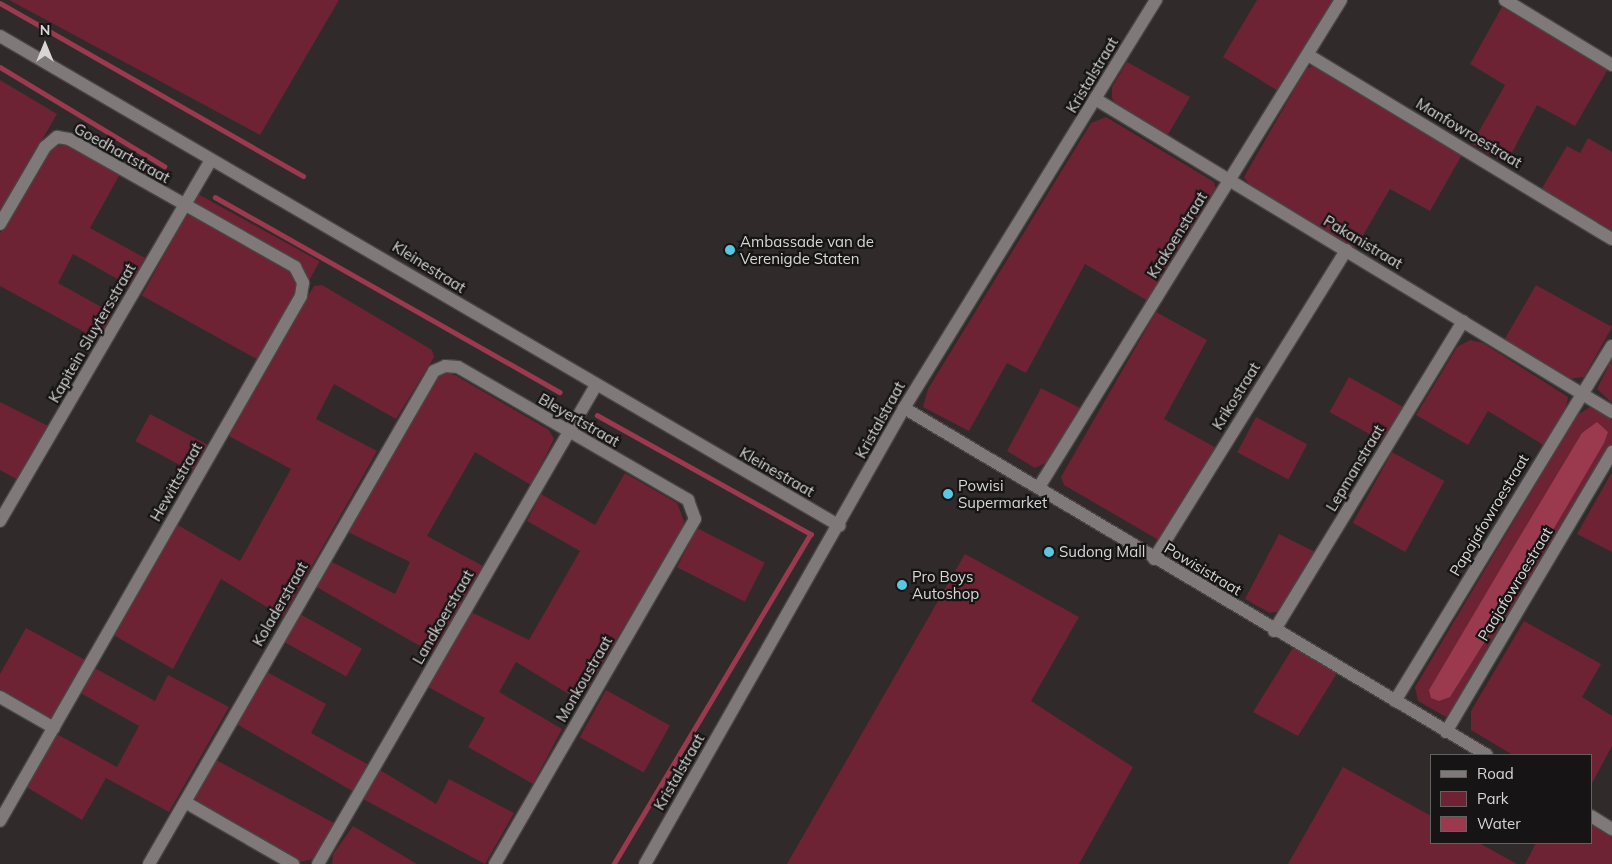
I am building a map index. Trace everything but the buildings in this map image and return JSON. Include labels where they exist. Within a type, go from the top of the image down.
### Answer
[{"type":"street","name":"Kristalstraat","points":[[645,864],[840,526],[904,408],[1097,100],[1156,0]]},
{"type":"street","name":"Krakoenstraat","points":[[1039,487],[1230,182],[1341,0]]},
{"type":"street","points":[[1505,0],[1612,65]]},
{"type":"street","name":"Kleinestraat","points":[[0,36],[595,387],[840,526]]},
{"type":"street","name":"Manfowroestraat","points":[[1308,55],[1612,239]]},
{"type":"street","name":"Pakanistraat","points":[[1097,100],[1612,412]]},
{"type":"street","name":"Goedhartstraat","points":[[0,224],[45,148],[57,137],[69,139],[184,206]]},
{"type":"street","name":"Kapitein Sluytersstraat","points":[[0,521],[210,160]]},
{"type":"street","name":"Hewittstraat","points":[[0,821],[301,296],[303,283],[295,267],[184,206]]},
{"type":"street","name":"Krikostraat","points":[[1154,559],[1346,250]]},
{"type":"street","name":"Lepmanstraat","points":[[1274,631],[1463,321]]},
{"type":"street","name":"Papajafowroestraat","points":[[1395,702],[1612,346]]},
{"type":"street","name":"Bleyertstraat","points":[[445,366],[458,367],[567,434],[688,500],[693,508]]},
{"type":"street","name":"Koladerstraat","points":[[149,864],[434,371],[445,366]]},
{"type":"street","name":"Landkoerstraat","points":[[318,864],[595,387]]},
{"type":"street","name":"Powisistraat","points":[[904,408],[1039,487],[1274,631],[1485,754]]},
{"type":"street","name":"Paajafowroestraat","points":[[1446,732],[1612,452]]},
{"type":"street","name":"Monkoustraat","points":[[495,864],[695,519],[693,508]]},
{"type":"street","points":[[0,697],[54,728]]},
{"type":"street","points":[[185,802],[293,864]]},
{"type":"street","points":[[1592,817],[1612,829]]},
{"type":"green space","points":[[9,0],[339,0],[260,135]]},
{"type":"green space","points":[[1257,0],[1334,0],[1278,91],[1223,57]]},
{"type":"green space","points":[[1502,7],[1608,69],[1575,126],[1537,105],[1506,164],[1472,144],[1505,85],[1470,64]]},
{"type":"green space","points":[[1127,62],[1190,97],[1167,136],[1117,106],[1112,98],[1112,87]]},
{"type":"green space","points":[[1314,65],[1463,153],[1430,211],[1390,189],[1355,249],[1253,190],[1244,177],[1306,69]]},
{"type":"green space","points":[[0,80],[57,114],[0,212]]},
{"type":"green space","points":[[1106,117],[1214,182],[1216,190],[1148,301],[1085,264],[1026,373],[1007,363],[969,431],[923,407],[928,389],[1091,123]]},
{"type":"green space","points":[[1588,138],[1612,152],[1612,231],[1541,190],[1567,146],[1580,153]]},
{"type":"green space","points":[[65,143],[120,174],[90,228],[145,258],[130,286],[73,254],[58,283],[114,314],[99,340],[0,286],[0,233],[48,150]]},
{"type":"green space","points":[[198,194],[320,261],[263,363],[142,295]]},
{"type":"green space","points":[[322,285],[432,350],[434,357],[396,419],[334,384],[316,419],[377,451],[283,617],[221,579],[173,669],[110,633],[176,524],[240,561],[291,469],[227,435],[314,286]]},
{"type":"green space","points":[[1536,285],[1612,327],[1584,377],[1567,379],[1504,340]]},
{"type":"green space","points":[[1156,312],[1207,340],[1164,419],[1220,450],[1162,542],[1064,485],[1061,477]]},
{"type":"green space","points":[[1470,340],[1483,343],[1568,397],[1565,413],[1545,446],[1488,411],[1468,445],[1416,415],[1457,347]]},
{"type":"green space","points":[[1612,359],[1612,403],[1597,389]]},
{"type":"green space","points":[[442,372],[455,375],[549,430],[554,439],[531,485],[475,452],[427,536],[483,566],[434,654],[313,585],[328,560],[395,594],[410,562],[346,531],[428,383]]},
{"type":"green space","points":[[1349,377],[1404,408],[1385,443],[1330,412]]},
{"type":"green space","points":[[1041,388],[1082,409],[1052,460],[1035,468],[1007,451]]},
{"type":"green space","points":[[0,402],[48,426],[18,480],[0,470]]},
{"type":"green space","points":[[1592,406],[1612,419],[1612,444],[1459,709],[1446,717],[1418,701],[1415,687],[1577,415]]},
{"type":"green space","points":[[150,414],[211,446],[196,474],[135,441]]},
{"type":"green space","points":[[1256,417],[1307,444],[1288,480],[1237,452]]},
{"type":"green space","points":[[1392,452],[1444,481],[1405,552],[1353,523]]},
{"type":"green space","points":[[1612,472],[1612,552],[1577,534]]},
{"type":"green space","points":[[625,473],[677,503],[684,521],[682,530],[580,701],[516,662],[499,692],[562,729],[533,784],[468,747],[485,718],[428,687],[471,612],[529,640],[580,551],[527,521],[541,494],[595,525]]},
{"type":"green space","points":[[697,528],[765,563],[745,602],[677,567]]},
{"type":"green space","points":[[1279,534],[1319,554],[1284,610],[1270,613],[1245,599]]},
{"type":"green space","points":[[965,554],[1079,617],[1031,701],[1133,767],[1079,864],[787,864]]},
{"type":"green space","points":[[298,613],[362,648],[346,676],[282,641]]},
{"type":"green space","points":[[1524,621],[1601,664],[1582,697],[1612,716],[1612,746],[1592,783],[1592,754],[1511,754],[1471,730],[1471,711]]},
{"type":"green space","points":[[26,628],[89,662],[58,715],[47,719],[0,691],[0,674]]},
{"type":"green space","points":[[1294,646],[1335,669],[1336,675],[1298,736],[1253,712]]},
{"type":"green space","points":[[91,666],[155,701],[168,675],[229,707],[169,812],[106,778],[82,820],[23,785],[53,732],[117,767],[139,726],[77,691]]},
{"type":"green space","points":[[265,671],[326,704],[311,733],[369,765],[354,792],[235,723]]},
{"type":"green space","points":[[606,690],[670,725],[644,773],[580,737]]},
{"type":"green space","points":[[216,760],[334,823],[313,859],[295,863],[197,808],[195,794]]},
{"type":"green space","points":[[1343,767],[1430,815],[1430,844],[1481,844],[1517,864],[1288,864]]},
{"type":"green space","points":[[380,770],[436,804],[449,779],[514,813],[485,864],[363,799]]},
{"type":"green space","points":[[1592,822],[1612,833],[1612,864],[1525,864],[1535,844],[1592,844]]},
{"type":"green space","points":[[353,826],[417,864],[332,864],[333,854]]},
{"type":"water","points":[[1597,422],[1608,432],[1604,443],[1526,576],[1450,697],[1439,701],[1431,698],[1429,690],[1582,433]]},
{"type":"waterway","points":[[0,3],[303,176]]},
{"type":"waterway","points":[[0,67],[164,166]]},
{"type":"waterway","points":[[215,197],[560,392]]},
{"type":"waterway","points":[[597,415],[811,534],[614,864]]},
{"type":"place","name":"Ambassade van de Verenigde Staten","points":[[730,250]]},
{"type":"place","name":"Powisi Supermarket","points":[[948,494]]},
{"type":"place","name":"Sudong Mall","points":[[1049,552]]},
{"type":"place","name":"Pro Boys Autoshop","points":[[902,585]]}]
